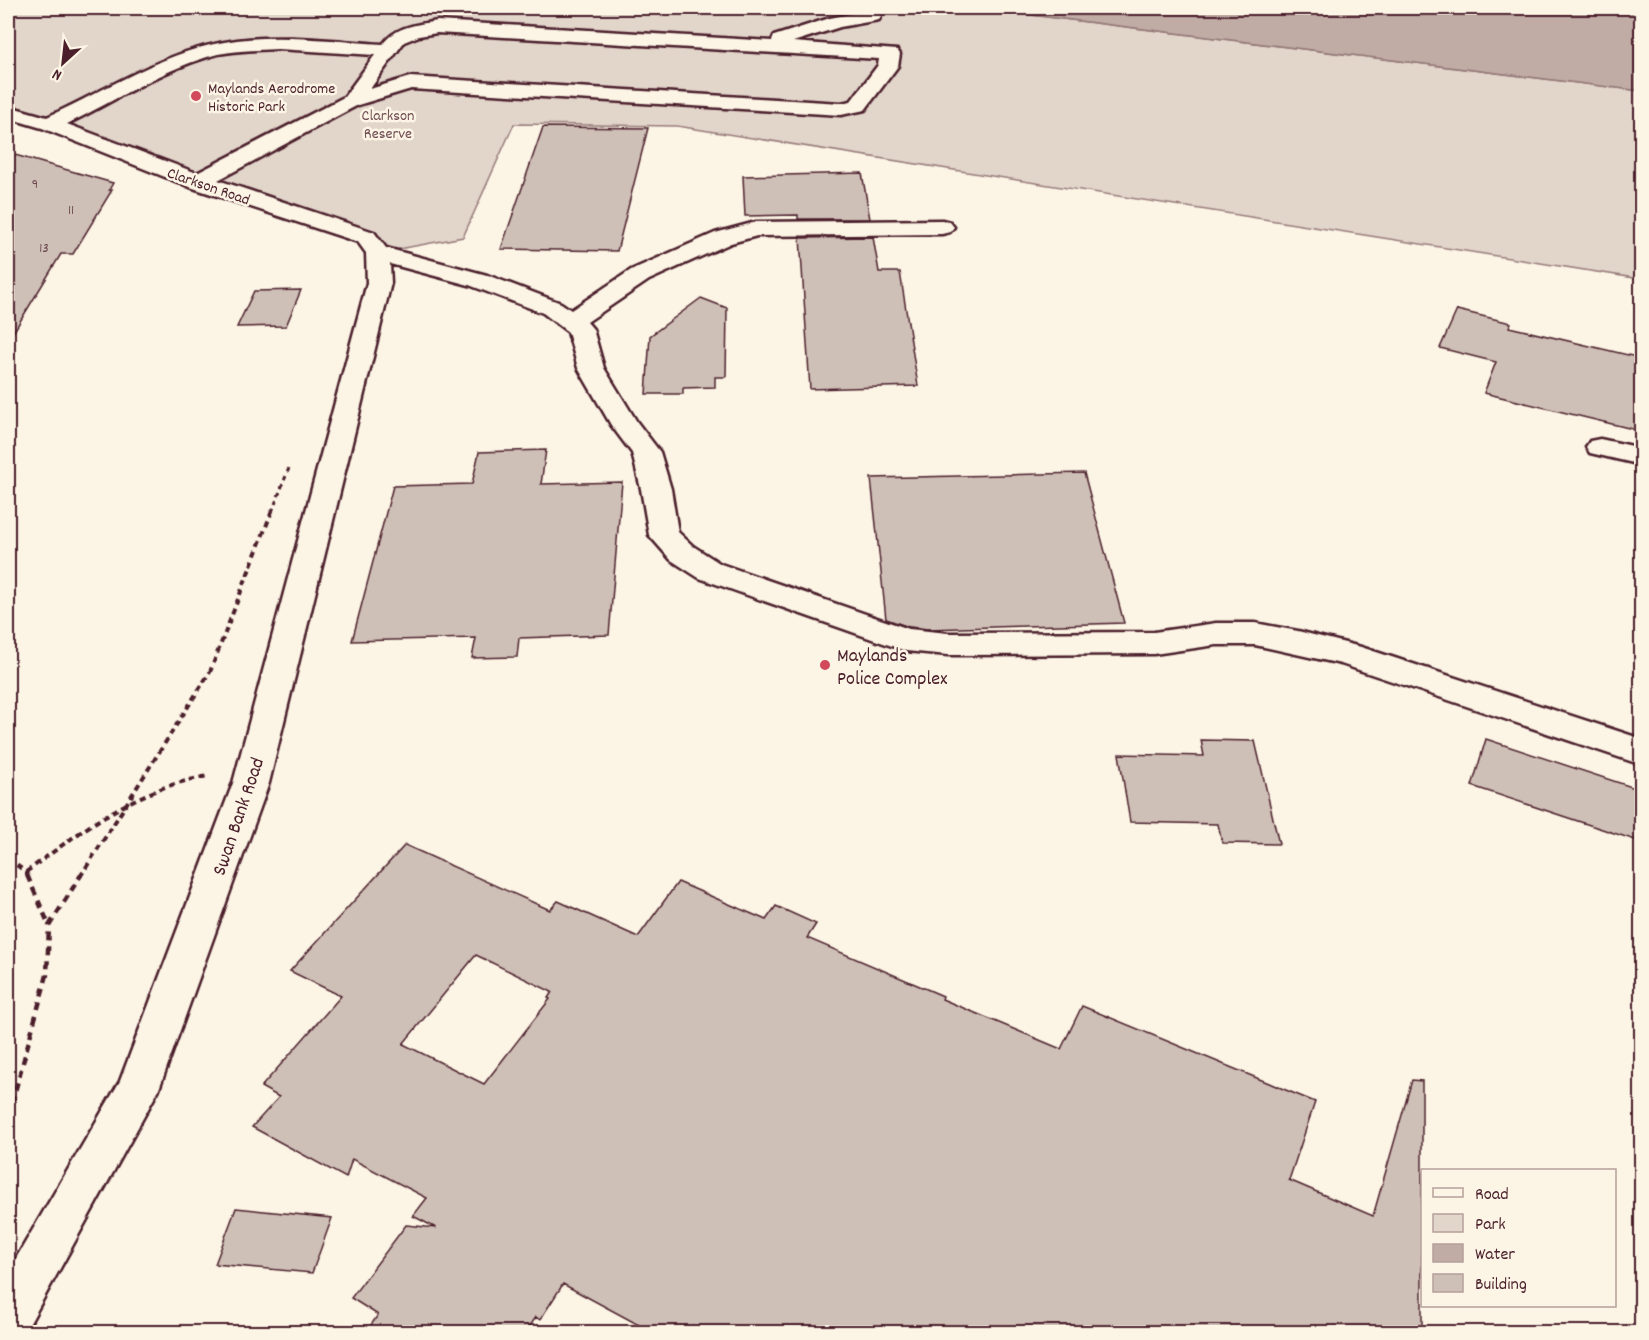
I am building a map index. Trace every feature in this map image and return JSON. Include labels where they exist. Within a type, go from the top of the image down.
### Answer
[{"type":"street","points":[[198,182],[351,100],[410,84],[841,109],[858,106],[888,66],[890,54],[876,12],[762,46]]},
{"type":"street","points":[[351,100],[397,38],[414,31],[437,27],[890,54]]},
{"type":"street","points":[[49,124],[179,60],[218,49],[269,44],[386,50]]},
{"type":"street","name":"Clarkson Road","points":[[8,112],[49,124],[198,182],[366,237],[378,268]]},
{"type":"street","points":[[570,322],[640,275],[723,237],[756,229],[942,227]]},
{"type":"street","points":[[378,268],[478,280],[552,308],[580,329],[591,368],[625,425],[646,452],[656,489],[664,535],[682,553],[710,571],[906,640],[948,644],[1154,643],[1216,634],[1255,634],[1298,642],[1360,659],[1641,752]]},
{"type":"street","name":"Swan Bank Road","points":[[8,1316],[138,1089],[253,772],[378,268]]},
{"type":"street","points":[[1600,447],[1641,458]]},
{"type":"path","points":[[49,926],[210,672],[291,464]]},
{"type":"path","points":[[26,872],[93,824],[155,789],[196,777],[253,772]]},
{"type":"path","points":[[8,859],[26,872],[49,926],[47,975],[8,1117]]},
{"type":"green space","name":"Clarkson Reserve","points":[[8,8],[975,8],[1641,91],[1641,279],[677,126],[514,124],[463,237],[378,253],[366,237],[8,108]]},
{"type":"water","points":[[975,8],[1641,8],[1641,91]]},
{"type":"building","points":[[543,127],[648,128],[617,251],[501,249]]},
{"type":"building","points":[[8,153],[113,183],[109,190],[112,190],[73,254],[61,254],[8,341]]},
{"type":"building","points":[[862,173],[870,219],[798,219],[798,215],[745,216],[743,176]]},
{"type":"building","points":[[873,237],[879,272],[900,272],[918,386],[810,389],[800,238]]},
{"type":"building","points":[[301,290],[286,326],[237,327],[254,291]]},
{"type":"building","points":[[701,298],[727,308],[726,377],[715,377],[715,387],[683,388],[683,394],[646,394],[650,336]]},
{"type":"building","points":[[1457,310],[1511,323],[1509,327],[1641,358],[1641,431],[1484,393],[1496,362],[1440,348]]},
{"type":"building","points":[[546,450],[541,484],[622,482],[609,635],[519,638],[517,657],[472,658],[476,638],[352,641],[393,486],[472,484],[479,452]]},
{"type":"building","points":[[1084,473],[1124,623],[928,629],[909,627],[886,619],[871,478]]},
{"type":"building","points":[[1486,739],[1641,790],[1641,842],[1472,786]]},
{"type":"building","points":[[1201,740],[1255,741],[1279,844],[1222,843],[1218,824],[1130,822],[1119,754],[1204,756]]},
{"type":"building","points":[[405,845],[550,910],[558,901],[638,937],[678,882],[766,920],[776,906],[816,924],[807,938],[943,996],[942,999],[1061,1049],[1082,1006],[1315,1102],[1289,1180],[1373,1216],[1412,1080],[1422,1081],[1422,1332],[652,1332],[563,1284],[540,1320],[536,1317],[526,1332],[366,1332],[378,1315],[351,1298],[406,1225],[436,1228],[413,1216],[427,1198],[352,1159],[346,1178],[252,1127],[279,1097],[261,1087],[341,996],[290,971]],"holes":[[[476,955],[552,992],[548,998],[550,999],[484,1084],[403,1044]]]},
{"type":"building","points":[[236,1208],[332,1218],[312,1273],[215,1264]]},
{"type":"place","name":"Maylands Aerodrome Historic Park","points":[[196,96]]},
{"type":"place","name":"Maylands Police Complex","points":[[825,665]]}]
